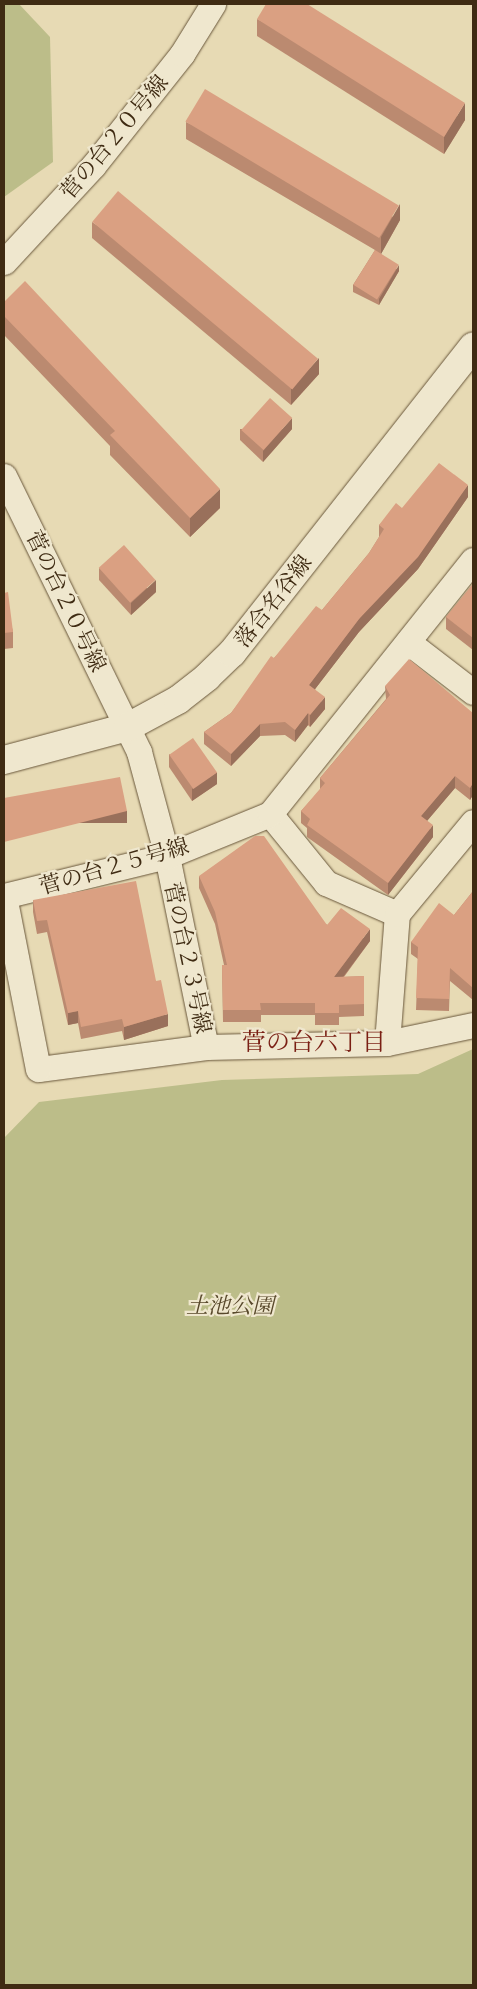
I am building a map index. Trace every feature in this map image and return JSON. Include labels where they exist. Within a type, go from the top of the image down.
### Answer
[{"type":"street","name":"菅の台２０号線","points":[[4,262],[93,166],[182,54],[213,4]]},
{"type":"street","name":"落合名谷線","points":[[4,760],[128,727],[178,700],[232,653],[473,347]]},
{"type":"street","name":"菅の台２０号線","points":[[4,476],[128,727]]},
{"type":"street","name":"菅の台２５号線","points":[[206,1047],[38,1069],[4,896],[167,856],[270,814],[473,560]]},
{"type":"street","points":[[408,642],[473,692]]},
{"type":"street","name":"菅の台２３号線","points":[[128,727],[139,752],[167,856],[206,1047],[387,1043],[473,1025]]},
{"type":"street","points":[[270,814],[326,883],[397,914]]},
{"type":"street","points":[[387,1043],[397,914],[473,822]]},
{"type":"green space","points":[[4,4],[19,4],[50,37],[53,162],[4,197]]},
{"type":"green space","name":"土池公園","points":[[473,1049],[473,1985],[4,1985],[4,1138],[39,1102],[222,1080],[418,1074]]},
{"type":"building","points":[[266,4],[307,4],[465,103],[444,137],[257,19]]},
{"type":"building","points":[[205,89],[399,205],[379,238],[185,122]]},
{"type":"building","points":[[118,191],[318,359],[292,389],[92,222]]},
{"type":"building","points":[[375,250],[399,265],[377,300],[353,285]]},
{"type":"building","points":[[25,281],[220,489],[190,518],[110,435],[115,431],[4,316],[4,302]]},
{"type":"building","points":[[270,398],[292,418],[264,450],[241,430]]},
{"type":"building","points":[[439,463],[468,485],[418,557],[359,619],[309,685],[325,697],[310,715],[308,713],[295,730],[285,722],[260,724],[231,754],[204,732],[231,713],[271,656],[274,658],[316,606],[322,610],[369,553],[384,529],[379,525],[396,503],[402,508]]},
{"type":"building","points":[[124,545],[155,580],[130,603],[99,568]]},
{"type":"building","points":[[473,584],[473,638],[446,617]]},
{"type":"building","points":[[8,592],[13,632],[4,633],[4,593]]},
{"type":"building","points":[[409,659],[473,713],[473,783],[470,788],[455,776],[421,816],[433,825],[388,883],[307,825],[310,819],[301,811],[325,783],[320,778],[390,695],[385,686]]},
{"type":"building","points":[[193,738],[217,772],[193,789],[169,755]]},
{"type":"building","points":[[120,777],[127,811],[4,842],[4,798]]},
{"type":"building","points":[[255,836],[264,836],[327,925],[341,908],[370,929],[334,977],[364,976],[364,1004],[339,1005],[339,1013],[315,1013],[315,1003],[260,1003],[261,1010],[223,1010],[222,965],[227,965],[215,912],[199,876]]},
{"type":"building","points":[[136,881],[156,981],[161,980],[168,1014],[124,1027],[122,1019],[81,1027],[78,1011],[68,1013],[47,920],[37,921],[33,900]]},
{"type":"building","points":[[473,891],[473,988],[450,968],[449,999],[416,998],[418,947],[411,942],[439,903],[454,915]]},
{"type":"district","name":"菅の台六丁目","points":[[314,1042]]}]
